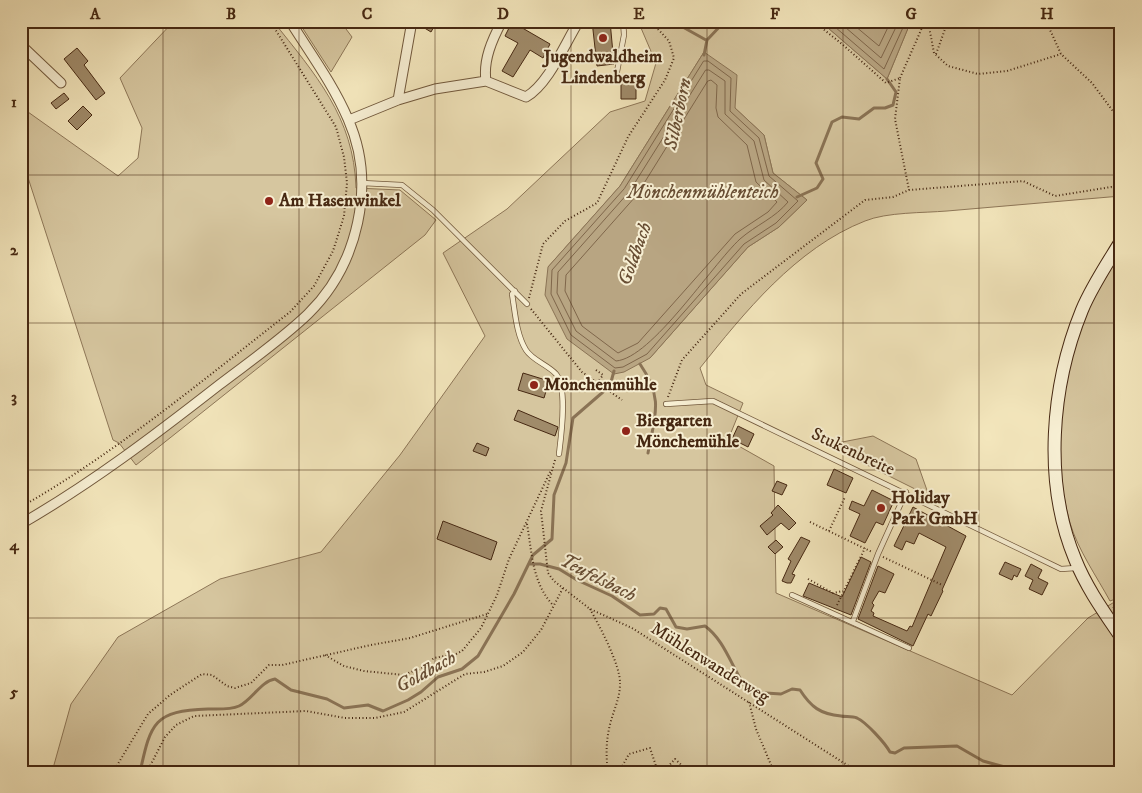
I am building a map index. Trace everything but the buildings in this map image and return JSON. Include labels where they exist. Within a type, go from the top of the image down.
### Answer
[{"type":"street","points":[[21,524],[78,490],[122,460],[308,314],[333,284],[350,250],[360,211],[362,183],[359,158],[349,120],[290,21]]},
{"type":"street","points":[[486,81],[485,66],[493,39],[502,21]]},
{"type":"street","points":[[349,120],[398,100],[435,89],[486,81],[526,98],[534,93],[543,82],[579,21]]},
{"type":"street","points":[[398,100],[413,22]]},
{"type":"street","points":[[21,45],[61,83]]},
{"type":"street","points":[[1121,241],[1092,289],[1082,311],[1066,358],[1058,399],[1055,447],[1058,493],[1070,544],[1078,567],[1094,597],[1121,637]]},
{"type":"lane","points":[[616,77],[624,35],[623,21]]},
{"type":"lane","points":[[362,183],[402,185],[433,210],[528,304]]},
{"type":"lane","points":[[515,291],[512,294],[516,320],[526,350],[557,374],[563,422],[558,454]]},
{"type":"lane","name":"Stukenbreite","points":[[666,404],[713,401],[906,492],[1062,569],[1078,567]]},
{"type":"lane","points":[[853,621],[878,554],[906,492]]},
{"type":"lane","points":[[792,595],[909,648]]},
{"type":"path","points":[[21,507],[100,457],[290,312],[314,286],[333,251],[344,216],[347,183],[344,157],[336,127],[270,21]]},
{"type":"path","points":[[622,400],[582,372],[528,304],[543,244],[565,221],[597,203],[628,137],[665,80],[674,58],[669,41],[657,28],[656,21]]},
{"type":"path","points":[[813,21],[886,83],[900,78]]},
{"type":"path","points":[[926,21],[936,55],[948,66],[978,74],[1007,71],[1061,54]]},
{"type":"path","points":[[909,190],[895,119],[900,78],[926,21]]},
{"type":"path","points":[[936,55],[948,21]]},
{"type":"path","points":[[1046,21],[1061,54],[1092,83],[1121,122]]},
{"type":"path","points":[[666,404],[682,360],[741,294],[865,200],[893,197],[909,190],[1023,181],[1055,196],[1111,187],[1121,189]]},
{"type":"path","points":[[596,370],[604,375],[597,384]]},
{"type":"path","points":[[147,772],[165,737],[176,725],[194,716],[306,711],[344,718],[375,718],[404,712],[466,674],[503,666],[523,652],[542,630],[563,588],[554,581],[548,572],[543,537],[541,511],[553,466],[509,559],[497,595],[477,633],[462,651],[434,658],[423,667],[404,675],[364,671],[344,666],[324,655]]},
{"type":"path","points":[[829,531],[846,497]]},
{"type":"path","points":[[810,522],[942,585]]},
{"type":"path","points":[[527,524],[535,572],[540,587],[553,605]]},
{"type":"path","points":[[837,604],[865,548]]},
{"type":"path","points":[[808,579],[833,593],[843,591]]},
{"type":"path","name":"Mühlenwanderweg","points":[[563,588],[590,608],[632,628],[858,772]]},
{"type":"path","points":[[590,608],[619,670],[620,683],[617,705],[609,728],[606,752],[608,772]]},
{"type":"path","points":[[113,772],[148,714],[170,695],[202,674],[212,675],[226,686],[235,688],[252,683],[269,665],[282,665],[410,638],[487,614]]},
{"type":"path","points":[[749,702],[756,730],[774,772]]},
{"type":"path","points":[[619,772],[629,754],[650,748],[658,772]]},
{"type":"path","points":[[663,772],[675,759],[690,772]]},
{"type":"shaded area","points":[[174,21],[273,21],[317,78],[340,118],[354,163],[356,188],[400,190],[436,220],[425,235],[136,465],[119,443],[113,440],[21,156],[21,107],[118,176],[138,158],[142,128],[120,78]]},
{"type":"shaded area","points":[[298,21],[340,21],[352,37],[331,72]]},
{"type":"shaded area","points":[[638,21],[820,21],[887,79],[911,21],[1121,21],[1121,196],[894,214],[865,221],[840,233],[794,265],[753,304],[700,368],[706,385],[743,403],[728,440],[774,466],[776,593],[1012,695],[1088,618],[1121,598],[1121,772],[52,772],[71,704],[118,637],[220,579],[321,552],[400,455],[485,336],[443,253],[507,209],[610,112],[645,101],[656,63]],"holes":[[[704,52],[735,108],[764,135],[773,173],[807,200],[779,227],[748,247],[650,358],[548,267],[620,186]]]},
{"type":"shaded area","points":[[1121,250],[1121,597],[1110,601],[1073,533],[1064,496],[1060,468],[1060,440],[1061,411],[1065,383],[1080,328],[1094,296]]},
{"type":"shaded area","points":[[873,436],[916,459],[929,496],[827,445]]},
{"type":"water","points":[[820,21],[911,21],[887,79]]},
{"type":"water","name":"Mönchenmühlenteich","points":[[704,52],[737,75],[735,108],[764,135],[773,173],[807,200],[779,227],[748,247],[650,358],[624,372],[614,374],[567,339],[545,295],[548,267],[620,186]]},
{"type":"waterway","points":[[672,21],[706,40]]},
{"type":"waterway","name":"Silberborn","points":[[704,55],[707,40],[725,21]]},
{"type":"waterway","name":"Goldbach","points":[[797,197],[817,188],[823,179],[816,163],[832,122],[842,117],[859,119],[874,108],[885,108],[893,105],[896,92],[887,79]]},
{"type":"waterway","points":[[640,364],[648,376],[656,407],[648,453]]},
{"type":"waterway","name":"Goldbach","points":[[611,382],[614,371]]},
{"type":"waterway","name":"Goldbach","points":[[140,772],[148,741],[158,722],[176,713],[190,710],[224,709],[239,706],[270,680],[275,679],[291,690],[327,699],[344,708],[368,705],[383,711],[421,692],[438,677],[462,669],[478,656],[514,594],[533,555],[552,539],[554,495],[566,463],[573,418],[603,392]]},
{"type":"waterway","name":"Teufelsbach","points":[[530,564],[540,564],[559,569],[577,580],[612,596],[640,615],[654,614],[660,608],[666,609],[676,627],[687,629],[705,626],[724,648],[749,692],[781,694],[792,689],[800,690],[817,709],[834,715],[855,717],[861,720],[875,733],[890,752],[895,753],[904,748],[957,746],[983,761],[1023,772]]},
{"type":"place","name":"Jugendwaldheim Lindenberg","points":[[603,38]]},
{"type":"place","name":"Am Hasenwinkel","points":[[269,201]]},
{"type":"place","name":"Mönchenmühle","points":[[534,385]]},
{"type":"place","name":"Biergarten Mönchemühle","points":[[626,431]]},
{"type":"place","name":"Holiday Park GmbH","points":[[881,508]]}]
